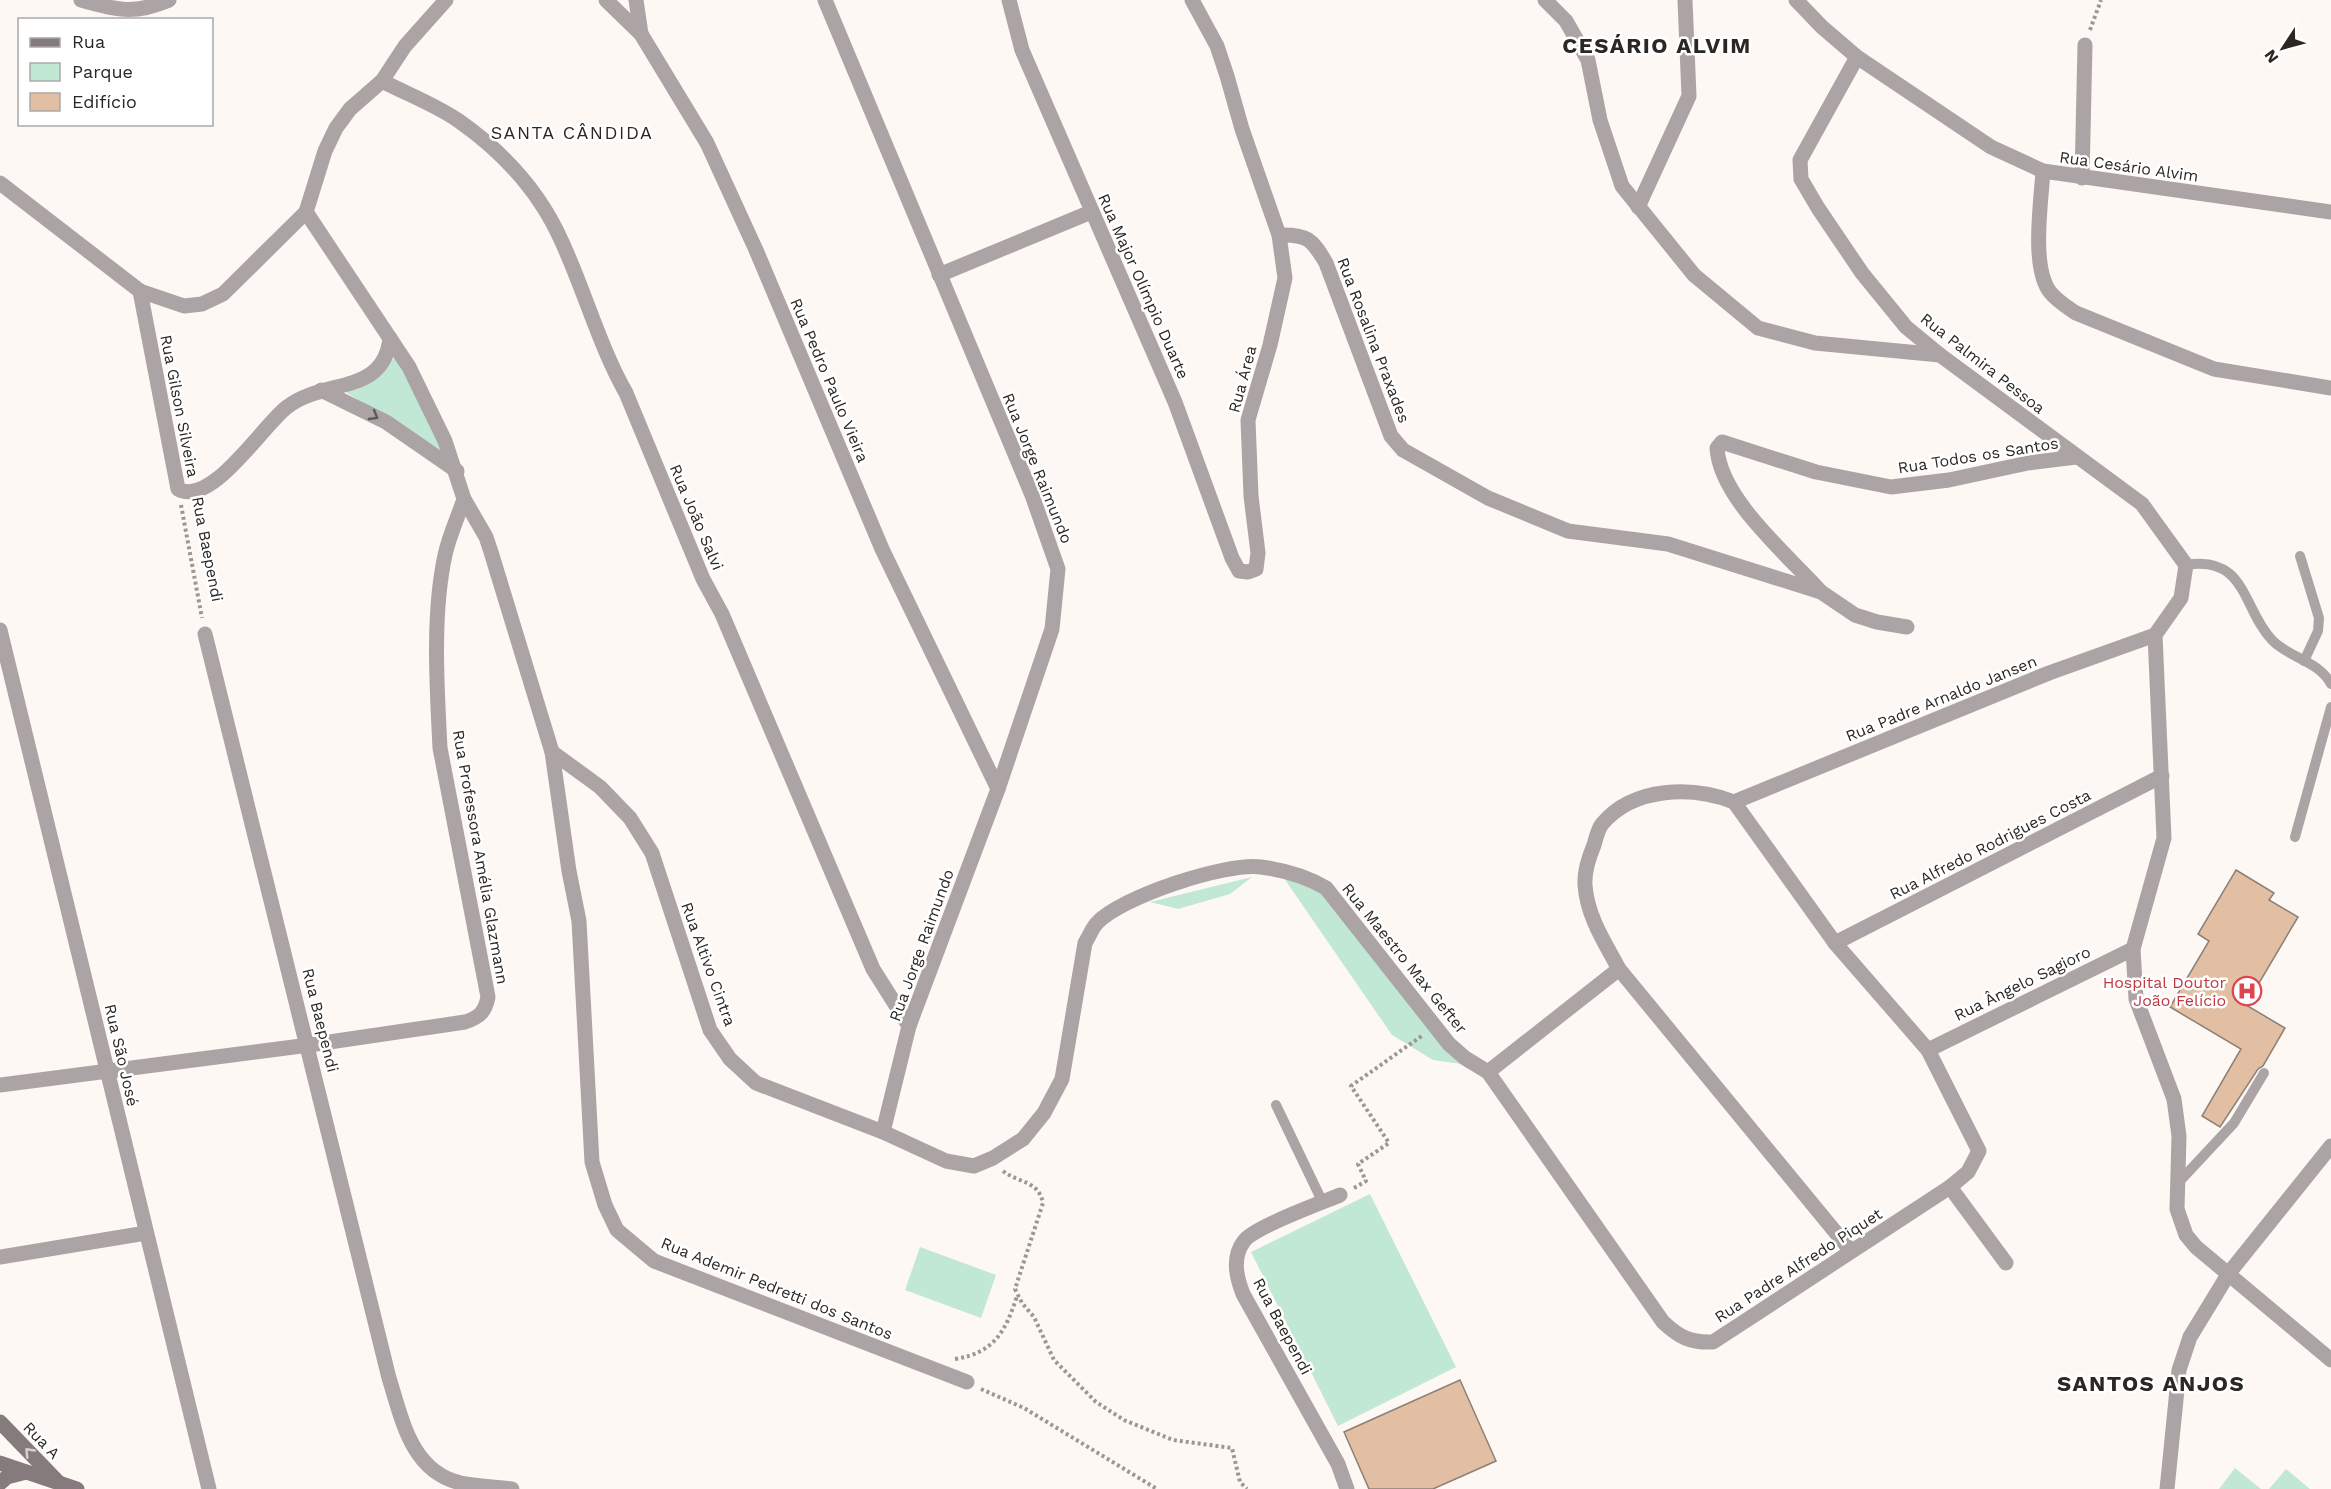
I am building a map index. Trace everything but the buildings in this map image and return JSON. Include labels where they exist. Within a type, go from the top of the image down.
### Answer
[{"type":"main road","name":"Rua A","points":[[1,1426],[58,1482]]},
{"type":"main road","points":[[0,1463],[77,1489]]},
{"type":"main road","points":[[0,1483],[7,1477],[26,1472]]},
{"type":"street","points":[[81,0],[130,10],[147,9],[169,0]]},
{"type":"street","points":[[0,183],[140,291],[184,306],[202,304],[223,294],[306,212],[325,151],[336,128],[350,109],[382,81],[405,46],[446,0]]},
{"type":"street","name":"Rua Pedro Paulo Vieira","points":[[606,0],[641,34],[707,142],[756,250],[882,549],[998,789]]},
{"type":"street","points":[[636,0],[641,34]]},
{"type":"street","name":"Rua Jorge Raimundo","points":[[825,0],[1032,495],[1058,569],[1052,629],[998,789],[909,1026],[883,1132]]},
{"type":"street","name":"Rua Major Olímpio Duarte","points":[[1009,0],[1022,50],[1175,402],[1232,558],[1239,571],[1248,572],[1256,569]]},
{"type":"street","points":[[1192,0],[1216,46],[1279,235]]},
{"type":"street","points":[[1545,0],[1566,21],[1588,60],[1600,120],[1622,186],[1694,275],[1758,328],[1815,343],[1940,355]]},
{"type":"street","points":[[1638,207],[1689,96],[1685,0]]},
{"type":"street","name":"Rua Cesário Alvim","points":[[1797,0],[1822,27],[1857,57],[1991,147],[2043,171],[2331,212]]},
{"type":"street","points":[[2082,178],[2085,45]]},
{"type":"street","name":"Rua Palmira Pessoa","points":[[1857,57],[1800,159],[1801,179],[1862,273],[1906,327],[1940,355],[2142,504],[2186,565]]},
{"type":"street","name":"Rua João Salvi","points":[[382,81],[458,120],[502,155],[537,197],[562,240],[611,367],[626,393],[703,579],[722,614],[873,969],[909,1026]]},
{"type":"street","points":[[2043,171],[2040,250],[2042,277],[2050,292],[2061,304],[2076,313],[2214,369],[2331,388]]},
{"type":"street","name":"Rua Ademir Pedretti dos Santos","points":[[306,212],[409,368],[457,471],[464,499],[486,537],[552,752],[569,871],[579,921],[592,1162],[605,1205],[617,1230],[654,1261],[755,1303],[967,1382]]},
{"type":"street","points":[[939,275],[1091,212]]},
{"type":"street","name":"Rua Rosalina Praxades","points":[[1279,235],[1300,234],[1314,244],[1326,263],[1391,436],[1404,450],[1488,498],[1568,531],[1668,544],[1821,592],[1855,615],[1877,622],[1907,627]]},
{"type":"street","name":"Rua Área","points":[[1256,569],[1258,553],[1251,496],[1248,420],[1270,345],[1285,278],[1279,235]]},
{"type":"street","name":"Rua Gilson Silveira","points":[[140,291],[178,489],[185,493],[194,492],[224,475],[286,407],[304,395],[359,381],[378,371],[388,354],[390,338]]},
{"type":"street","points":[[321,390],[386,423],[457,471]]},
{"type":"street","name":"Rua Todos os Santos","points":[[1821,592],[1751,515],[1730,488],[1718,464],[1717,448],[1722,442],[1816,472],[1891,488],[1948,480],[2028,463],[2076,457]]},
{"type":"street","name":"Rua Professora Amélia Glazmann","points":[[309,1045],[465,1022],[477,1018],[485,1010],[488,997],[440,748],[438,710],[439,602],[445,555],[464,499]]},
{"type":"street","points":[[2186,565],[2181,598],[2155,635],[2164,837],[2133,949],[2136,999],[2174,1099],[2179,1136],[2177,1209],[2186,1235],[2196,1247],[2331,1360]]},
{"type":"street","name":"Rua São José","points":[[0,630],[209,1489]]},
{"type":"street","name":"Rua Baependi","points":[[205,634],[309,1045],[389,1377],[409,1442],[424,1463],[440,1475],[459,1483],[512,1489]]},
{"type":"street","name":"Rua Padre Arnaldo Jansen","points":[[1734,802],[2049,673],[2155,635]]},
{"type":"street","name":"Rua Altivo Cintra","points":[[552,752],[600,787],[630,818],[652,853],[710,1030],[730,1059],[756,1083],[883,1132]]},
{"type":"street","name":"Rua Alfredo Rodrigues Costa","points":[[1835,944],[2162,776]]},
{"type":"street","points":[[1851,1251],[1619,969],[1595,925],[1585,885],[1588,859],[1602,824],[1626,804],[1646,795],[1696,793],[1717,795],[1734,802],[1835,944],[1928,1050]]},
{"type":"street","name":"Rua Maestro Max Gefter","points":[[883,1132],[946,1161],[974,1166],[993,1158],[1023,1138],[1044,1113],[1062,1079],[1085,943],[1095,924],[1110,912],[1136,898],[1212,873],[1259,866],[1307,877],[1326,888],[1345,909],[1435,1026],[1465,1058],[1488,1072],[1663,1322]]},
{"type":"street","name":"Rua Ângelo Sagioro","points":[[1928,1050],[2133,949]]},
{"type":"street","points":[[1488,1072],[1619,969]]},
{"type":"street","points":[[0,1084],[309,1045]]},
{"type":"street","name":"Rua Padre Alfredo Piquet","points":[[1663,1322],[1678,1336],[1697,1342],[1713,1342],[1968,1173],[1979,1151],[1928,1050]]},
{"type":"street","points":[[2167,1489],[2179,1370],[2190,1337],[2206,1307],[2229,1274],[2331,1146]]},
{"type":"street","points":[[1950,1187],[2006,1263]]},
{"type":"street","name":"Rua Baependi","points":[[1340,1195],[1252,1234],[1239,1249],[1236,1269],[1243,1294],[1338,1464],[1347,1489]]},
{"type":"street","points":[[0,1257],[146,1233]]},
{"type":"lane","points":[[2300,556],[2319,618],[2318,631],[2304,661]]},
{"type":"lane","points":[[2186,565],[2203,562],[2215,565],[2234,577],[2271,639],[2317,667],[2331,684]]},
{"type":"lane","points":[[2295,837],[2331,707]]},
{"type":"lane","points":[[2178,1183],[2234,1124],[2264,1073]]},
{"type":"lane","points":[[1276,1106],[1323,1203]]},
{"type":"path","points":[[2085,45],[2101,0]]},
{"type":"path","name":"Rua Baependi","points":[[178,489],[205,634]]},
{"type":"path","points":[[1340,1195],[1366,1182],[1358,1164],[1389,1143],[1351,1086],[1435,1026]]},
{"type":"path","points":[[993,1158],[1016,1180],[1032,1183],[1040,1191],[1043,1203],[1017,1275],[1015,1289],[1017,1296],[1034,1317],[1053,1360],[1096,1402],[1124,1420],[1173,1440],[1226,1445],[1232,1448],[1241,1487],[1247,1489]]},
{"type":"path","points":[[949,1359],[976,1353],[997,1340],[1007,1326],[1017,1296]]},
{"type":"path","points":[[967,1382],[1024,1408],[1157,1489]]},
{"type":"green space","points":[[396,357],[443,452],[347,393],[347,390]]},
{"type":"green space","points":[[1279,871],[1307,877],[1476,1066],[1433,1060],[1392,1035]]},
{"type":"green space","points":[[1252,877],[1230,894],[1178,909],[1150,902]]},
{"type":"green space","points":[[1370,1194],[1456,1367],[1338,1426],[1251,1252]]},
{"type":"green space","points":[[920,1247],[996,1275],[981,1318],[905,1290]]},
{"type":"green space","points":[[2235,1468],[2261,1489],[2219,1489]]},
{"type":"green space","points":[[2286,1469],[2310,1489],[2269,1489]]},
{"type":"place","name":"Hospital Doutor João Felício","points":[[2247,991]]},
{"type":"district","name":"CESÁRIO ALVIM","points":[[1657,45]]},
{"type":"district","name":"SANTA CÂNDIDA","points":[[572,133]]},
{"type":"district","name":"SANTOS ANJOS","points":[[2151,1383]]}]
